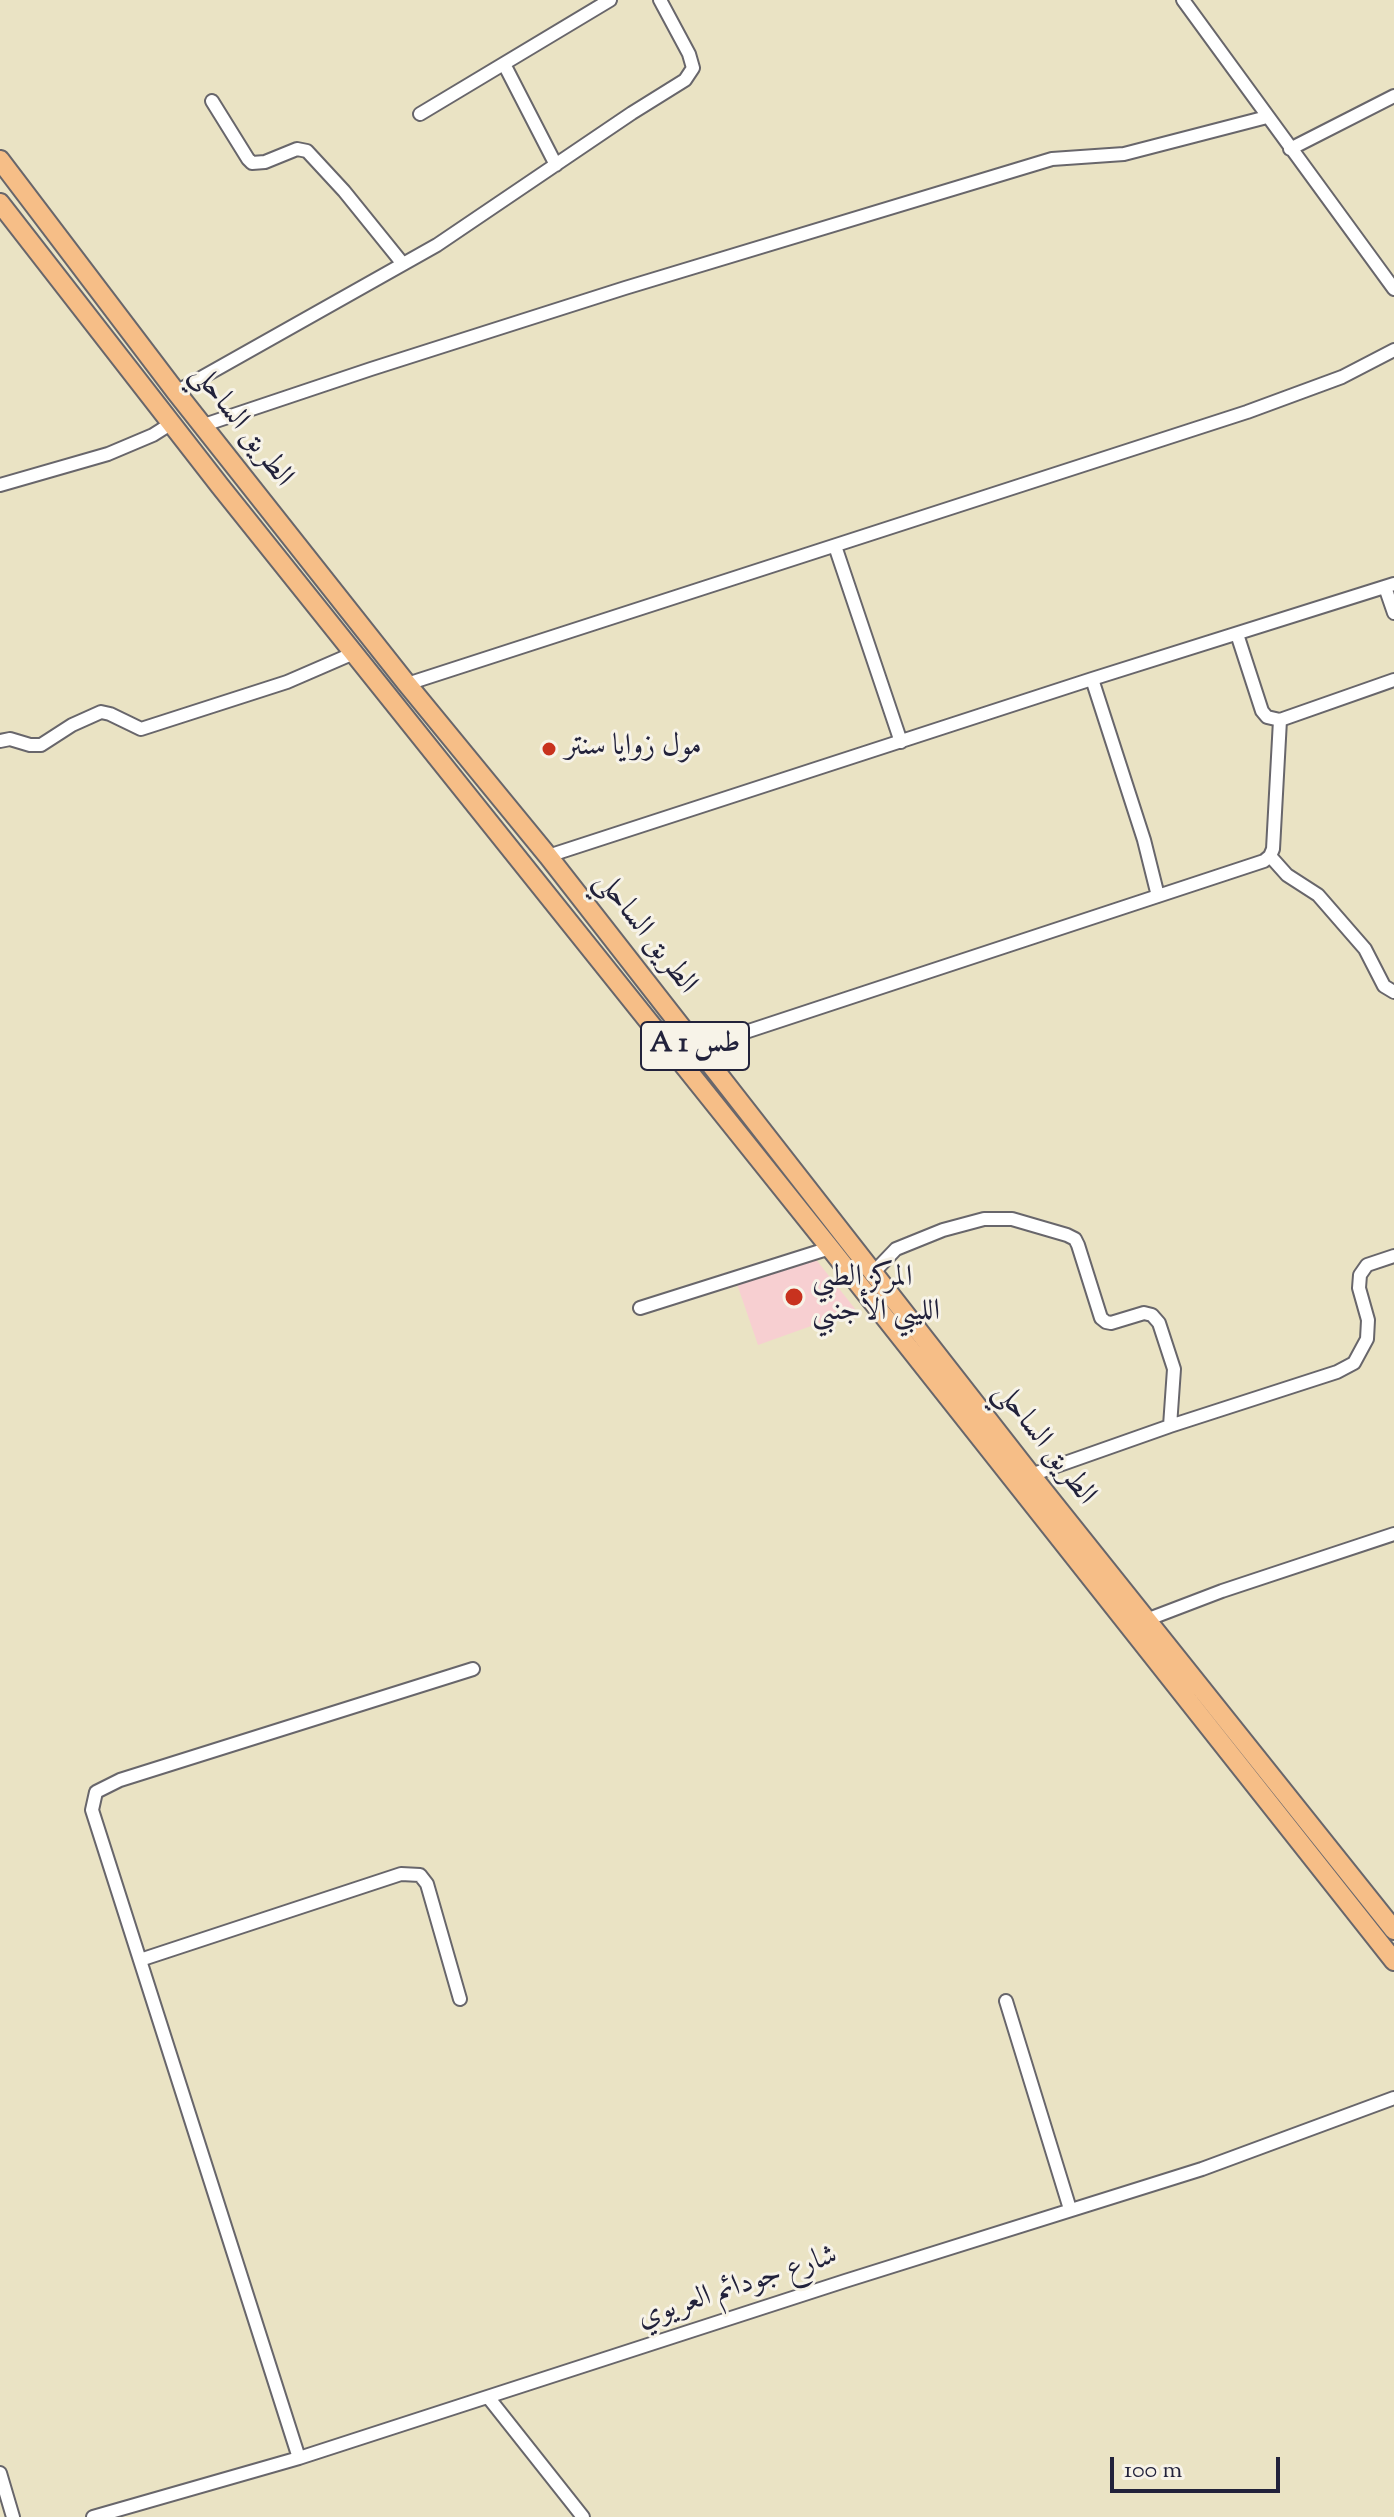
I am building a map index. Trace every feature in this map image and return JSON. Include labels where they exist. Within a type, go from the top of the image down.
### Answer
[{"type":"highway","name":"الطريق الساحلي","points":[[0,160],[176,392],[407,684],[548,856],[1031,1475],[1394,1930]]},
{"type":"highway","name":"الطريق الساحلي","points":[[0,203],[1394,1961]]},
{"type":"street","points":[[420,114],[610,0]]},
{"type":"street","points":[[176,392],[461,230],[655,97],[685,80],[693,68],[689,54],[660,0]]},
{"type":"street","points":[[1183,0],[1394,289]]},
{"type":"street","points":[[504,64],[556,165]]},
{"type":"street","points":[[1290,149],[1394,96]]},
{"type":"street","points":[[212,101],[252,163],[265,162],[297,149],[307,151],[403,264]]},
{"type":"street","points":[[204,425],[625,288],[1052,159],[1124,154],[1267,117]]},
{"type":"street","points":[[407,684],[1247,412],[1342,377],[1394,350]]},
{"type":"street","points":[[0,485],[108,454],[153,435],[172,423]]},
{"type":"street","points":[[835,546],[901,742]]},
{"type":"street","points":[[548,856],[1390,585],[1394,613]]},
{"type":"street","points":[[1237,634],[1262,711],[1267,717],[1280,720],[1394,680]]},
{"type":"street","points":[[0,741],[10,739],[41,745],[72,725],[101,712],[141,729],[287,682],[354,653]]},
{"type":"street","points":[[1092,679],[1144,840],[1158,896]]},
{"type":"street","points":[[697,1048],[1264,861],[1273,849],[1280,720]]},
{"type":"street","points":[[1270,856],[1287,875],[1312,890],[1326,904],[1365,949],[1384,986],[1394,992]]},
{"type":"street","points":[[873,1273],[896,1249],[943,1230],[984,1219],[1012,1219],[1075,1239],[1101,1318],[1111,1323],[1144,1313],[1152,1315],[1159,1323],[1174,1369],[1170,1426]]},
{"type":"street","points":[[640,1308],[830,1248]]},
{"type":"street","points":[[1031,1475],[1337,1372],[1354,1363],[1367,1339],[1368,1320],[1359,1288],[1360,1275],[1367,1265],[1394,1256]]},
{"type":"street","points":[[1146,1620],[1222,1591],[1394,1534]]},
{"type":"street","points":[[299,2458],[92,1810],[96,1792],[120,1780],[473,1669]]},
{"type":"street","points":[[140,1960],[401,1874],[420,1875],[427,1884],[460,1999]]},
{"type":"street","points":[[1006,2001],[1070,2209]]},
{"type":"street","name":"شارع جودائم العريوي","points":[[93,2517],[299,2458],[1202,2169],[1394,2098]]},
{"type":"street","points":[[488,2397],[583,2517]]},
{"type":"street","points":[[0,2473],[13,2517]]},
{"type":"shaded area","name":"المركز الطبي الليبي الأجنبي","points":[[814,1257],[856,1310],[758,1345],[737,1284]]},
{"type":"place","name":"مول زوايا سنتر","points":[[549,749]]},
{"type":"place","name":"المركز الطبي الليبي الأجنبي","points":[[794,1297]]}]
